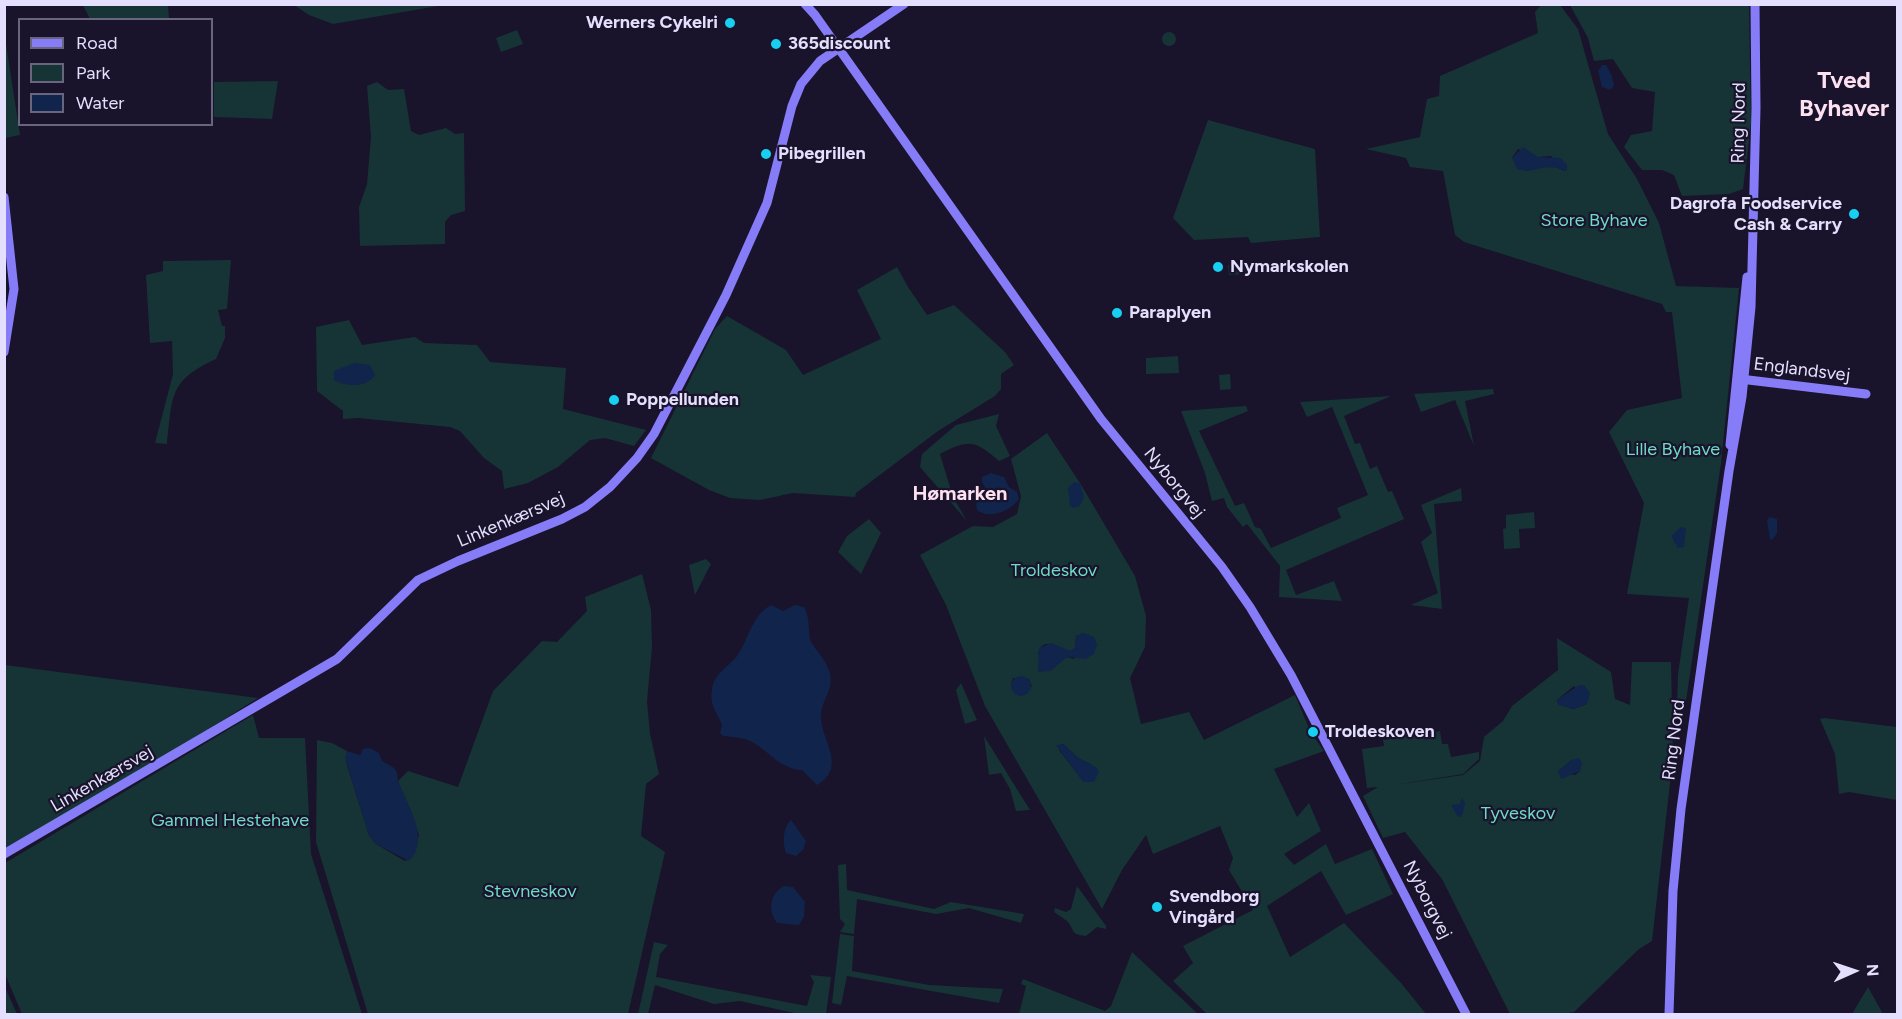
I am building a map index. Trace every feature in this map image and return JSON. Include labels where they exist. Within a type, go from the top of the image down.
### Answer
[{"type":"street","name":"Nyborgvej","points":[[805,4],[839,48],[1101,419],[1222,567],[1250,607],[1291,675],[1466,1014]]},
{"type":"street","name":"Linkenkærsvej","points":[[4,854],[337,659],[418,580],[450,564],[562,519],[585,507],[610,487],[637,458],[654,434],[730,285],[767,203],[792,106],[801,84],[820,61],[904,4]]},
{"type":"street","name":"Ring Nord","points":[[1669,1014],[1673,891],[1681,809],[1740,379],[1751,242],[1756,108],[1755,4]]},
{"type":"street","points":[[4,197],[14,289],[4,352]]},
{"type":"street","name":"Englandsvej","points":[[1740,379],[1866,394]]},
{"type":"green space","points":[[83,5],[168,5],[169,18],[90,18]]},
{"type":"green space","points":[[294,5],[444,5],[333,24],[309,15]]},
{"type":"green space","name":"Store Byhave","points":[[1541,5],[1560,5],[1578,29],[1608,134],[1637,179],[1659,223],[1676,286],[1739,288],[1721,463],[1685,708],[1677,709],[1678,674],[1689,598],[1627,594],[1644,503],[1609,432],[1627,410],[1682,398],[1672,312],[1666,312],[1662,304],[1464,242],[1455,235],[1443,171],[1410,167],[1406,158],[1366,149],[1420,137],[1427,99],[1439,96],[1440,76],[1538,33],[1535,12]],"holes":[[[1518,149],[1538,157],[1551,156],[1565,171],[1552,165],[1526,171],[1512,158]]]},
{"type":"green space","points":[[1570,5],[1749,5],[1751,123],[1743,189],[1729,194],[1682,196],[1674,175],[1662,170],[1642,170],[1624,147],[1631,135],[1652,131],[1655,92],[1632,88],[1613,59],[1594,61],[1588,38]]},
{"type":"green space","points":[[517,30],[523,44],[501,52],[496,38]]},
{"type":"green space","points":[[1169,32],[1174,34],[1176,39],[1174,44],[1169,46],[1164,44],[1162,39],[1164,34]]},
{"type":"green space","points":[[5,37],[20,135],[4,138]]},
{"type":"green space","points":[[278,81],[272,119],[214,117],[214,82]]},
{"type":"green space","points":[[377,82],[388,90],[404,89],[411,131],[419,135],[446,128],[455,134],[464,133],[465,211],[451,215],[445,222],[445,244],[360,246],[359,207],[367,184],[371,137],[367,86]]},
{"type":"green space","points":[[1208,120],[1315,149],[1320,237],[1251,243],[1248,237],[1194,240],[1173,218]]},
{"type":"green space","points":[[231,260],[227,309],[218,310],[222,326],[225,326],[225,338],[216,359],[200,367],[181,383],[172,402],[167,444],[155,443],[173,374],[172,341],[150,343],[146,275],[163,271],[163,261]]},
{"type":"green space","points":[[1246,264],[1246,274],[1229,275],[1228,265]]},
{"type":"green space","points":[[897,267],[927,315],[954,305],[1005,352],[1014,365],[1001,374],[1001,389],[995,396],[938,431],[856,493],[855,497],[793,493],[760,500],[730,498],[709,490],[651,458],[715,329],[727,316],[786,350],[803,375],[881,339],[857,290]]},
{"type":"green space","points":[[349,320],[362,345],[415,337],[424,343],[477,345],[490,362],[566,368],[563,409],[646,430],[634,446],[605,438],[590,440],[558,467],[528,483],[504,489],[502,471],[484,458],[460,431],[450,427],[358,418],[343,419],[343,411],[317,391],[316,327]]},
{"type":"green space","points":[[1178,356],[1179,373],[1146,374],[1146,358]]},
{"type":"green space","points":[[1230,374],[1231,389],[1220,390],[1219,375]]},
{"type":"green space","points":[[1493,389],[1494,394],[1465,401],[1474,446],[1455,400],[1421,412],[1414,394]]},
{"type":"green space","points":[[1391,396],[1344,416],[1355,444],[1360,443],[1370,469],[1377,466],[1388,492],[1392,491],[1404,519],[1286,570],[1296,595],[1334,581],[1342,601],[1279,597],[1280,566],[1247,524],[1243,527],[1227,507],[1224,498],[1212,501],[1205,473],[1181,411],[1246,406],[1248,411],[1199,431],[1235,506],[1244,503],[1255,527],[1261,529],[1271,548],[1341,518],[1337,508],[1368,495],[1332,407],[1307,417],[1300,402]]},
{"type":"green space","points":[[999,414],[996,426],[1010,456],[999,461],[983,449],[971,444],[958,446],[940,454],[953,497],[967,521],[920,467],[922,454],[956,425]]},
{"type":"green space","name":"Troldeskov","points":[[1047,433],[1080,483],[1135,576],[1146,616],[1145,647],[1130,678],[1141,724],[1189,712],[1204,740],[1295,695],[1311,733],[1324,751],[1274,769],[1297,817],[1309,803],[1321,831],[1284,854],[1294,865],[1326,844],[1335,864],[1372,849],[1393,894],[1346,915],[1321,871],[1267,906],[1290,957],[1344,923],[1401,983],[1426,1014],[1207,1014],[1173,981],[1193,963],[1183,946],[1253,910],[1229,870],[1233,858],[1220,826],[1153,854],[1146,835],[1122,870],[1102,909],[985,706],[946,605],[920,555],[973,526],[993,527],[1017,514],[1021,496],[1011,459]],"holes":[[[1084,633],[1074,659],[1066,657],[1050,671],[1038,653],[1041,647],[1048,644],[1071,651],[1075,648],[1076,636]],[[1013,678],[1029,679],[1032,687],[1011,684]],[[1063,744],[1078,758],[1092,765],[1077,773],[1059,750]]]},
{"type":"green space","points":[[1461,488],[1462,501],[1434,504],[1442,609],[1411,605],[1438,593],[1421,542],[1432,533],[1421,505]]},
{"type":"green space","points":[[1534,512],[1535,528],[1519,529],[1520,548],[1504,549],[1503,529],[1506,528],[1506,515]]},
{"type":"green space","points":[[869,519],[881,533],[861,574],[838,552],[847,536]]},
{"type":"green space","points":[[706,559],[711,564],[695,595],[689,565]]},
{"type":"green space","name":"Stevneskov","points":[[642,574],[651,610],[652,647],[647,701],[650,734],[659,774],[646,784],[641,836],[665,852],[628,1014],[368,1014],[316,842],[317,740],[332,743],[347,751],[346,762],[369,835],[376,844],[405,861],[412,857],[419,835],[398,781],[408,771],[458,787],[493,691],[542,641],[557,642],[587,611],[585,597]]},
{"type":"green space","name":"Tyveskov","points":[[1557,638],[1611,672],[1615,699],[1630,705],[1632,662],[1671,662],[1673,757],[1652,941],[1639,949],[1574,1012],[1510,1014],[1442,879],[1405,832],[1383,838],[1363,796],[1378,787],[1367,788],[1362,749],[1384,746],[1383,740],[1440,731],[1442,744],[1448,744],[1451,757],[1479,752],[1479,759],[1463,774],[1394,785],[1463,775],[1480,761],[1484,737],[1503,721],[1512,706],[1558,670]],"holes":[[[1574,686],[1587,704],[1573,709],[1558,704],[1557,700]],[[1571,760],[1581,761],[1580,771],[1575,775],[1558,772]]]},
{"type":"green space","name":"Gammel Hestehave","points":[[5,665],[258,698],[145,769],[5,848]]},
{"type":"green space","points":[[961,683],[977,720],[965,724],[956,690]]},
{"type":"green space","name":"Gammel Hestehave","points":[[253,715],[259,738],[305,738],[311,854],[362,1014],[22,1014],[5,974],[5,863]]},
{"type":"green space","points":[[1820,719],[1897,727],[1897,800],[1849,792],[1839,794],[1835,754]]},
{"type":"green space","points":[[984,736],[1030,810],[1016,811],[1010,789],[1001,773],[989,775]]},
{"type":"green space","points":[[846,864],[847,890],[934,909],[951,902],[1024,914],[1021,923],[969,908],[936,914],[857,899],[854,934],[840,932],[845,924],[840,919],[838,865]]},
{"type":"green space","points":[[1077,886],[1106,929],[1097,927],[1086,936],[1077,934],[1067,921],[1054,912],[1055,908],[1066,912],[1071,909]]},
{"type":"green space","points":[[840,934],[854,936],[852,971],[929,985],[1003,989],[999,1003],[847,976],[841,1005],[832,1003]]},
{"type":"green space","points":[[654,942],[668,945],[660,954],[656,977],[807,1006],[814,982],[810,975],[831,977],[826,1014],[799,1014],[740,1001],[714,1004],[655,985],[648,1014],[638,1014]]},
{"type":"green space","points":[[1132,952],[1198,1014],[1019,1014],[1026,986],[1021,984],[1023,979],[1105,1011],[1111,1006]]},
{"type":"green space","points":[[5,987],[17,1014],[5,1014]]},
{"type":"green space","points":[[1868,987],[1883,1014],[1852,1014]]},
{"type":"water","points":[[1602,65],[1606,65],[1612,76],[1614,86],[1610,90],[1602,87],[1598,71]]},
{"type":"water","points":[[1523,147],[1538,157],[1561,158],[1567,165],[1567,171],[1551,167],[1517,169],[1512,158]]},
{"type":"water","points":[[354,363],[370,365],[375,375],[367,382],[356,385],[334,380],[334,371]]},
{"type":"water","points":[[991,473],[1004,477],[1009,487],[1017,492],[1019,499],[1000,513],[987,514],[977,510],[976,503],[988,493],[982,477]]},
{"type":"water","points":[[1074,482],[1080,483],[1084,497],[1080,506],[1074,508],[1070,506],[1068,488]]},
{"type":"water","points":[[1770,517],[1777,519],[1777,533],[1770,540],[1767,520]]},
{"type":"water","points":[[1681,527],[1686,528],[1684,547],[1678,548],[1671,536]]},
{"type":"water","points":[[771,605],[783,611],[795,605],[804,607],[810,639],[826,663],[830,674],[829,690],[821,714],[832,761],[831,770],[826,778],[817,785],[802,770],[787,767],[752,742],[723,736],[720,733],[722,725],[711,695],[713,684],[737,656],[759,615]]},
{"type":"water","points":[[1084,633],[1094,637],[1097,645],[1094,654],[1086,659],[1067,657],[1050,671],[1038,672],[1039,648],[1051,643],[1071,651],[1075,648],[1076,636]]},
{"type":"water","points":[[1017,676],[1025,676],[1031,682],[1031,690],[1025,696],[1017,696],[1011,690],[1011,682]]},
{"type":"water","points":[[1579,685],[1584,685],[1590,693],[1587,704],[1573,709],[1558,704],[1557,700]]},
{"type":"water","points":[[1063,744],[1078,758],[1097,768],[1099,772],[1094,782],[1083,782],[1056,745]]},
{"type":"water","points":[[370,748],[379,753],[382,761],[396,771],[415,822],[418,843],[409,861],[376,844],[369,835],[345,758],[347,751],[360,755],[363,749]]},
{"type":"water","points":[[1579,758],[1582,763],[1580,771],[1561,779],[1558,771],[1571,760]]},
{"type":"water","points":[[1462,797],[1465,804],[1462,816],[1458,817],[1451,805],[1460,804]]},
{"type":"water","points":[[791,820],[806,841],[803,850],[796,856],[786,853],[784,845],[785,831]]},
{"type":"water","points":[[784,886],[793,887],[805,902],[804,917],[799,925],[777,923],[772,913],[775,893]]},
{"type":"place","name":"Werners Cykelri","points":[[730,23]]},
{"type":"place","name":"365discount","points":[[776,44]]},
{"type":"place","name":"Pibegrillen","points":[[766,154]]},
{"type":"place","name":"Dagrofa Foodservice Cash & Carry","points":[[1854,214]]},
{"type":"place","name":"Nymarkskolen","points":[[1218,267]]},
{"type":"place","name":"Paraplyen","points":[[1117,313]]},
{"type":"place","name":"Poppellunden","points":[[614,400]]},
{"type":"place","name":"Troldeskoven","points":[[1313,732]]},
{"type":"place","name":"Svendborg Vingård","points":[[1157,907]]},
{"type":"district","name":"Tved Byhaver","points":[[1844,95]]},
{"type":"district","name":"Hømarken","points":[[960,494]]},
{"type":"park label","name":"Lille Byhave","points":[[1673,450]]}]
